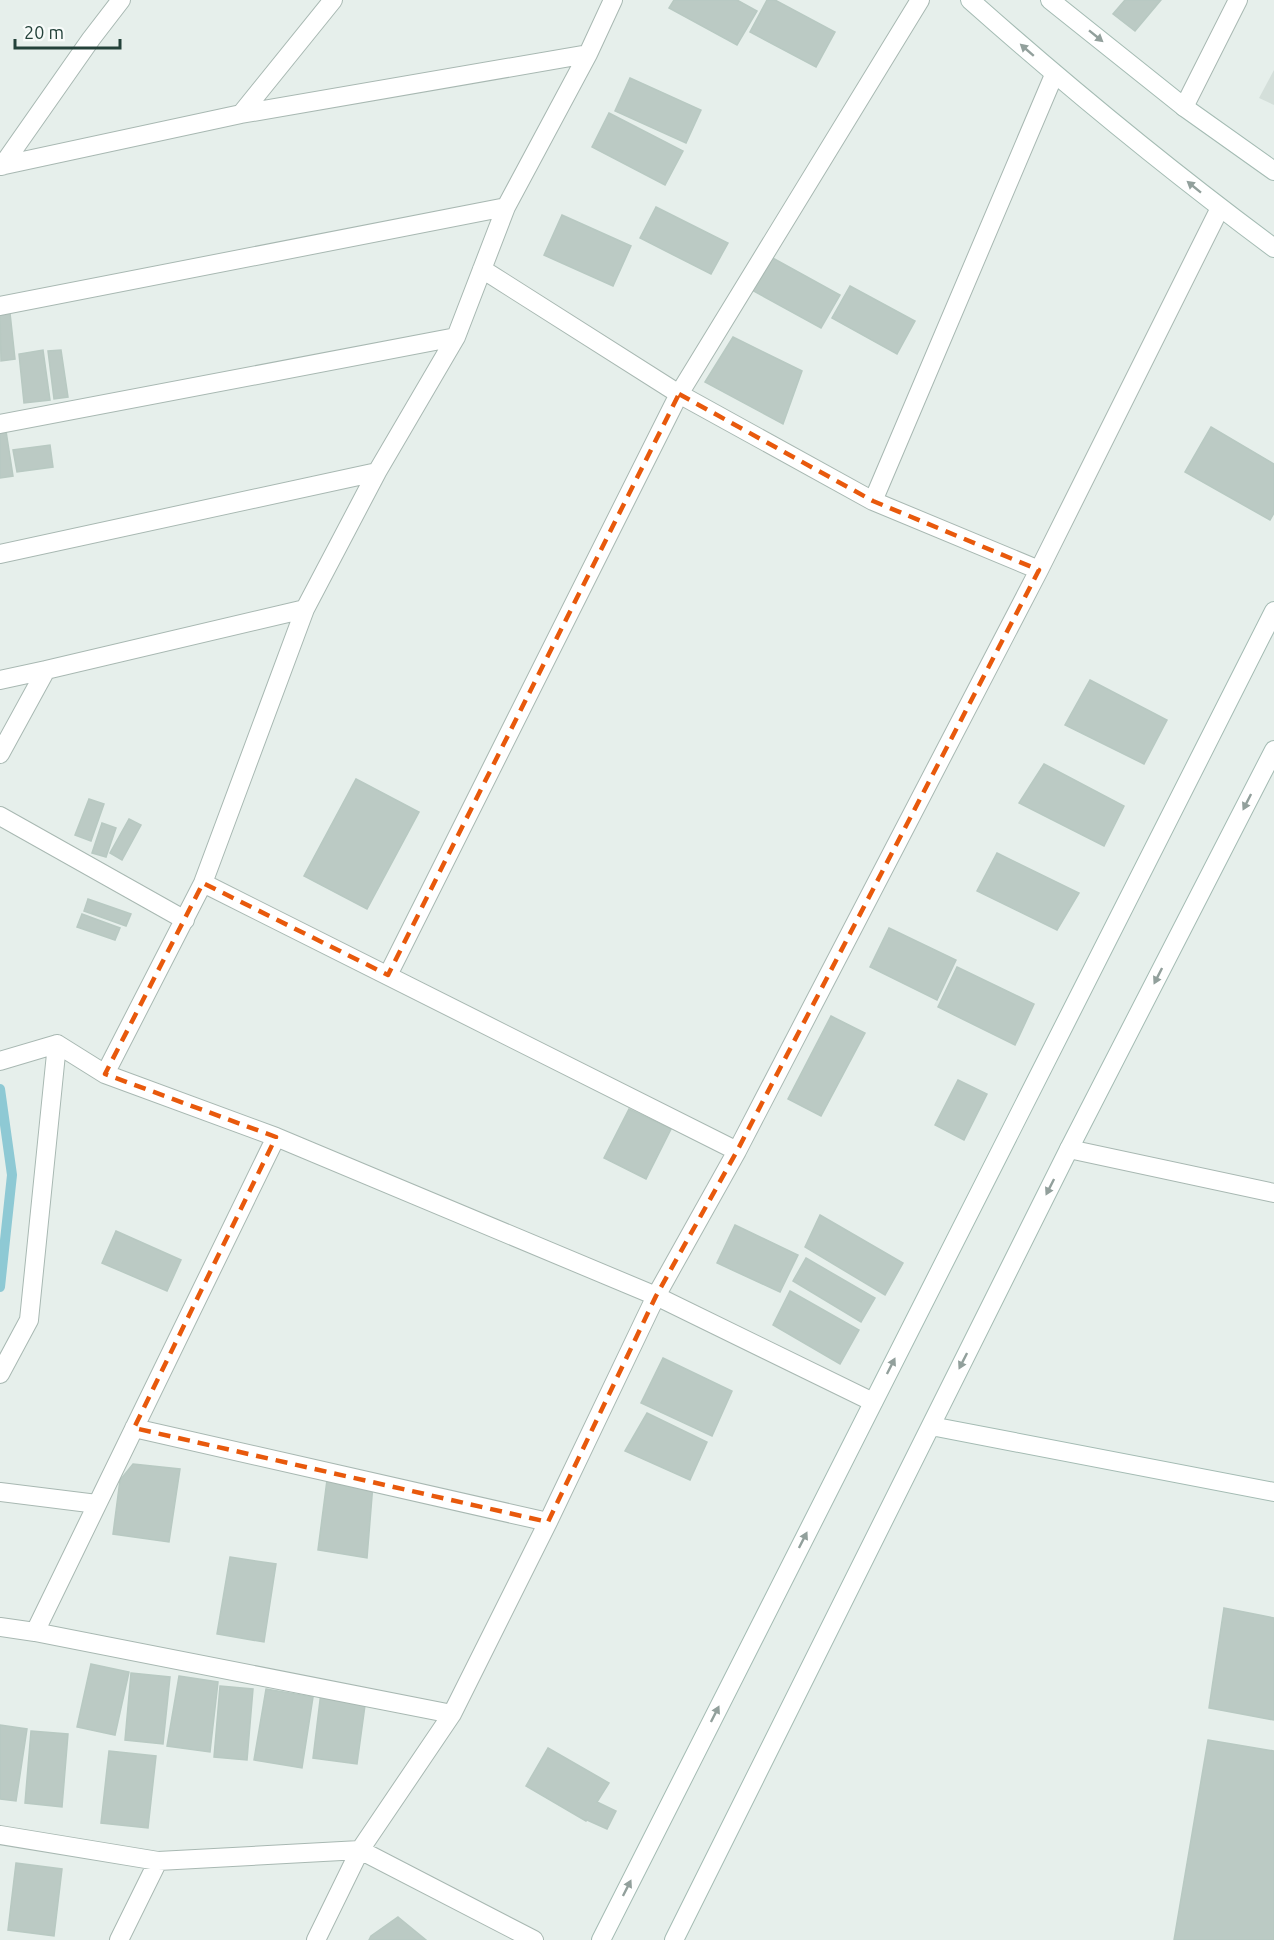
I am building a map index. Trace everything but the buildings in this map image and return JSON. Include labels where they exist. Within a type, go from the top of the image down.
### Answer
[{"type":"street","points":[[1,166],[121,0]]},
{"type":"street","points":[[241,114],[333,0]]},
{"type":"street","points":[[105,1074],[203,883],[305,609],[377,472],[456,337],[506,207],[588,54],[613,0]]},
{"type":"street","points":[[388,975],[679,394],[920,0]]},
{"type":"street","points":[[970,0],[1054,75],[1220,208],[1274,248]]},
{"type":"street","points":[[1050,0],[1184,107],[1274,171]]},
{"type":"street","points":[[1184,107],[1238,0]]},
{"type":"street","points":[[1,166],[241,114],[588,54]]},
{"type":"street","points":[[873,501],[1054,75]]},
{"type":"street","points":[[0,306],[506,207]]},
{"type":"street","points":[[316,1940],[360,1850],[452,1714],[548,1522],[656,1296],[737,1151],[1039,570],[1220,208]]},
{"type":"street","points":[[482,269],[679,394],[873,501],[1039,570]]},
{"type":"street","points":[[0,424],[456,337]]},
{"type":"street","points":[[0,554],[377,472]]},
{"type":"street","points":[[0,680],[305,609]]},
{"type":"street","points":[[601,1940],[1274,611]]},
{"type":"street","points":[[0,754],[46,670]]},
{"type":"street","points":[[674,1940],[1069,1149],[1274,750]]},
{"type":"street","points":[[0,816],[185,920]]},
{"type":"street","points":[[203,883],[737,1151]]},
{"type":"street","points":[[0,1061],[57,1044],[105,1074],[276,1137],[656,1296],[873,1401]]},
{"type":"street","points":[[0,1374],[29,1320],[57,1044]]},
{"type":"street","points":[[34,1632],[276,1137]]},
{"type":"street","points":[[1069,1149],[1274,1193]]},
{"type":"street","points":[[931,1425],[1274,1492]]},
{"type":"street","points":[[134,1428],[548,1522]]},
{"type":"street","points":[[0,1492],[97,1504]]},
{"type":"street","points":[[0,1627],[452,1714]]},
{"type":"street","points":[[0,1835],[158,1861],[360,1850],[534,1940]]},
{"type":"street","points":[[119,1940],[158,1861]]},
{"type":"highlighted area","points":[[679,394],[873,501],[1039,570],[737,1151],[656,1296],[548,1522],[134,1428],[276,1137],[105,1074],[203,883],[388,975]]},
{"type":"shaded area","points":[[1274,70],[1274,105],[1259,98]]},
{"type":"waterway","points":[[0,1089],[12,1175],[0,1287]]}]
